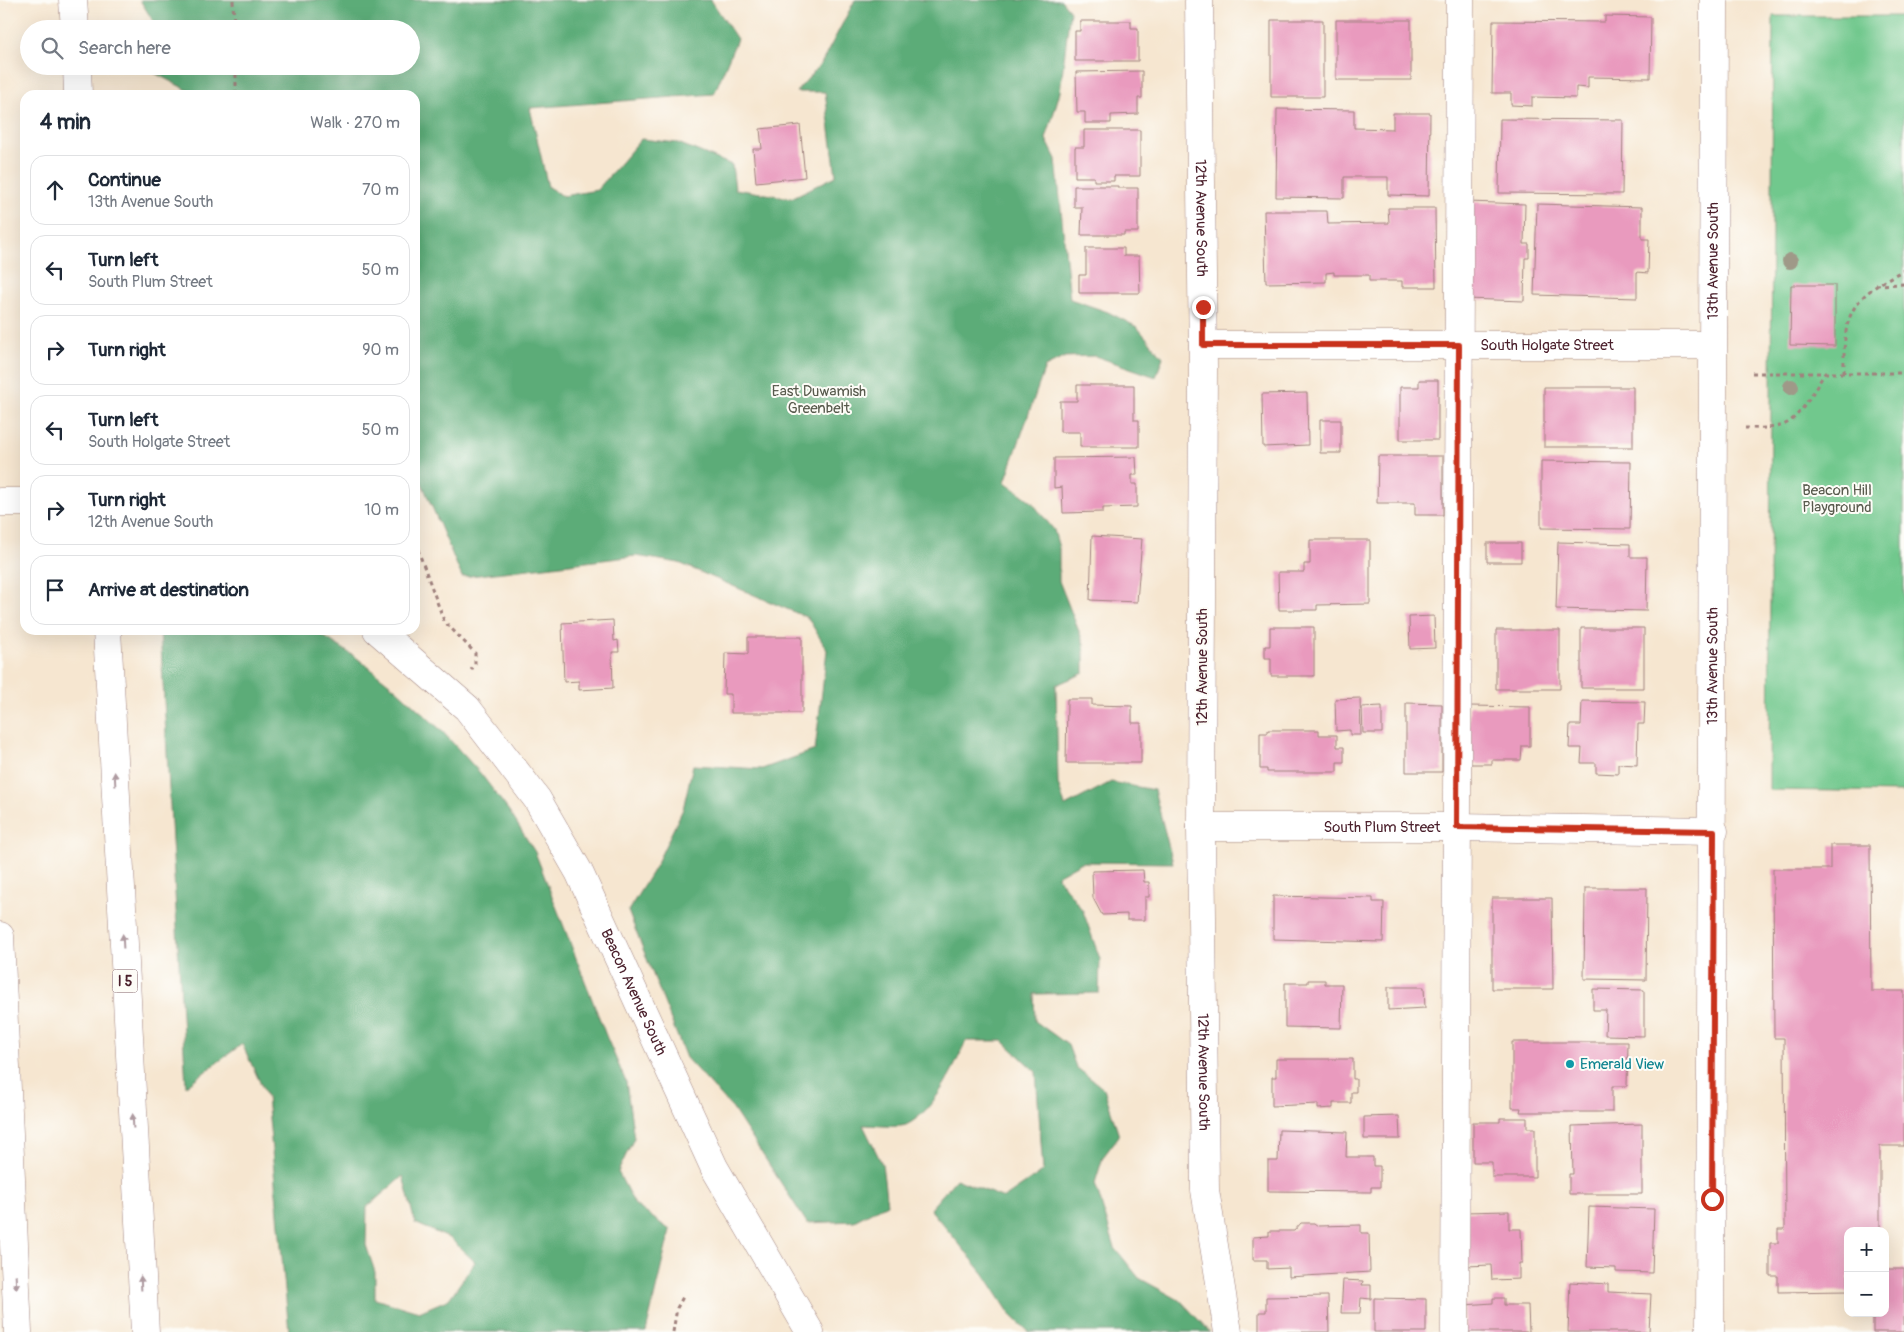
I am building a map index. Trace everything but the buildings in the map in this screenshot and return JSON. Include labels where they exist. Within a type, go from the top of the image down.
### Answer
[{"type":"main road","points":[[73,0],[74,20]]},
{"type":"main road","name":"12th Avenue South","points":[[1199,0],[1203,345],[1201,827],[1205,1190],[1228,1332]]},
{"type":"main road","points":[[1455,1332],[1460,0]]},
{"type":"main road","name":"13th Avenue South","points":[[1710,1332],[1714,831],[1712,345],[1714,0]]},
{"type":"main road","points":[[77,75],[78,90]]},
{"type":"main road","name":"South Holgate Street","points":[[1203,345],[1712,345]]},
{"type":"main road","points":[[0,502],[20,502]]},
{"type":"main road","name":"I 5","points":[[107,635],[145,1332]]},
{"type":"main road","name":"Beacon Avenue South","points":[[383,635],[467,708],[537,799],[579,872],[714,1167],[810,1332]]},
{"type":"main road","name":"South Plum Street","points":[[1201,827],[1457,827],[1714,831]]},
{"type":"main road","points":[[0,936],[18,1332]]},
{"type":"path","points":[[233,0],[234,20]]},
{"type":"path","points":[[236,75],[236,90]]},
{"type":"path","points":[[1844,373],[1843,340],[1849,316],[1861,298],[1876,285],[1904,270]]},
{"type":"path","points":[[1876,285],[1904,284]]},
{"type":"path","points":[[1752,373],[1904,373]]},
{"type":"path","points":[[1736,428],[1768,428],[1787,424],[1802,408],[1825,373]]},
{"type":"path","points":[[420,556],[444,621],[475,653],[475,665],[451,693]]},
{"type":"path","points":[[673,1332],[677,1308],[684,1295]]},
{"type":"green space","name":"East Duwamish Greenbelt","points":[[140,0],[711,0],[737,39],[714,94],[530,108],[548,187],[563,196],[597,190],[641,139],[678,143],[732,165],[735,189],[791,198],[836,176],[825,92],[796,92],[821,64],[855,0],[1061,0],[1070,11],[1060,92],[1046,139],[1056,159],[1070,299],[1108,312],[1137,327],[1163,357],[1156,377],[1095,356],[1065,357],[1045,367],[1005,482],[1031,501],[1054,530],[1059,548],[1059,581],[1084,644],[1084,673],[1056,685],[1058,784],[1065,806],[1111,782],[1154,790],[1173,863],[1082,862],[1057,876],[1083,911],[1100,959],[1099,993],[1034,994],[1035,1021],[1068,1045],[1076,1067],[1104,1089],[1119,1136],[1103,1157],[1095,1183],[1115,1248],[1139,1278],[1181,1301],[1210,1332],[1029,1332],[1010,1314],[984,1274],[930,1209],[956,1179],[1004,1198],[1043,1171],[1036,1072],[1003,1041],[966,1041],[956,1064],[934,1100],[916,1119],[906,1125],[863,1125],[882,1164],[887,1204],[854,1221],[807,1223],[733,1109],[686,1058],[628,911],[655,867],[683,809],[693,765],[762,769],[815,750],[827,650],[808,618],[679,563],[636,556],[462,577],[420,479],[420,90],[187,90],[158,75],[420,75],[420,20],[152,20]]},
{"type":"green space","name":"Beacon Hill Playground","points":[[1773,16],[1904,16],[1904,792],[1769,790]]},
{"type":"green space","points":[[160,635],[322,635],[357,658],[396,689],[441,730],[481,774],[509,811],[535,852],[626,1082],[634,1138],[618,1172],[635,1205],[670,1230],[646,1332],[289,1332],[267,1097],[242,1044],[186,1086]],"holes":[[[403,1176],[415,1223],[451,1239],[475,1262],[449,1299],[419,1312],[375,1299],[375,1272],[366,1245],[367,1207]]]},
{"type":"place","name":"Emerald View","points":[[1570,1064]]},
{"type":"route","points":[[1203,307],[1203,345],[1459,345],[1457,827],[1714,831],[1712,1199]]}]
